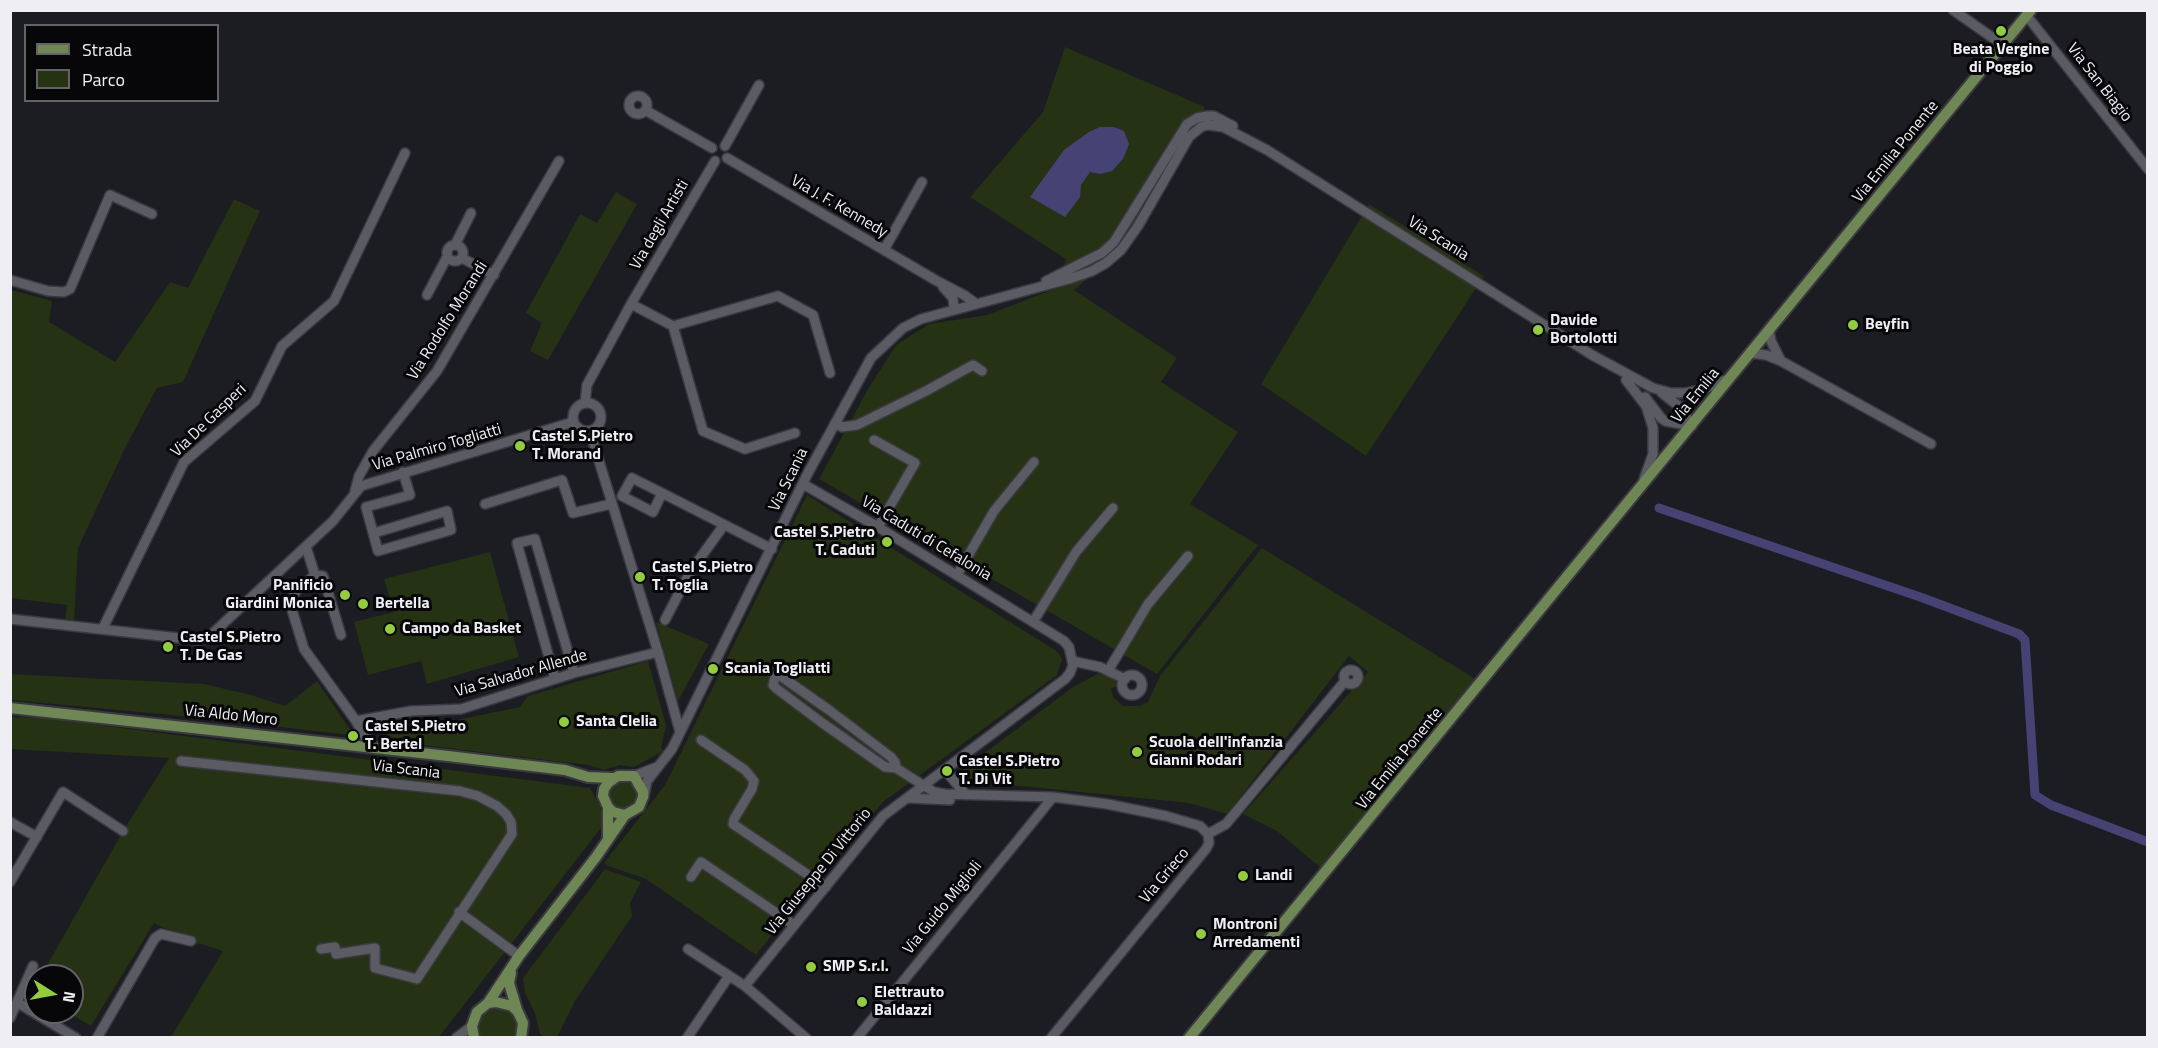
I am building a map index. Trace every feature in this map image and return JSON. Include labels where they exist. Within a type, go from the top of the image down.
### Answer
[{"type":"main road","name":"Via Emilia Ponente","points":[[1784,312],[2029,13]]},
{"type":"main road","name":"Via Emilia","points":[[1632,499],[1784,312]]},
{"type":"main road","name":"Via Emilia Ponente","points":[[1189,1038],[1632,499]]},
{"type":"main road","name":"Via Aldo Moro","points":[[10,708],[357,745],[565,770],[588,777],[612,778]]},
{"type":"main road","points":[[603,796],[612,778],[623,775],[633,776],[642,786],[643,797]]},
{"type":"main road","points":[[588,777],[603,796],[608,807],[613,812],[625,815]]},
{"type":"main road","name":"Via Scania","points":[[473,1032],[477,1012],[488,1003],[519,956],[591,864],[625,815],[639,807],[643,797]]},
{"type":"main road","points":[[608,807],[608,840]]},
{"type":"main road","points":[[512,967],[508,983],[525,1035]]},
{"type":"main road","points":[[488,1003],[505,1003],[518,1012]]},
{"type":"street","points":[[1953,10],[2003,45]]},
{"type":"street","name":"Via San Biagio","points":[[2029,13],[2148,169]]},
{"type":"street","points":[[724,146],[759,85]]},
{"type":"street","points":[[645,110],[712,148]]},
{"type":"street","name":"Via Scania","points":[[643,797],[647,781],[672,749],[803,484],[871,358],[903,328],[921,319],[954,308],[1024,291],[1108,249],[1182,130],[1197,118],[1214,116],[1223,120],[1592,355],[1674,401],[1692,426]]},
{"type":"street","points":[[717,144],[724,146],[728,151],[727,158],[721,162],[715,161],[711,155],[712,148],[717,144]]},
{"type":"street","name":"Via De Gasperi","points":[[103,628],[184,462],[255,401],[282,346],[334,301],[405,153]]},
{"type":"street","name":"Via J. F. Kennedy","points":[[727,158],[975,303]]},
{"type":"street","name":"Via Rodolfo Morandi","points":[[355,491],[359,476],[372,451],[437,371],[560,161]]},
{"type":"street","name":"Via degli Artisti","points":[[585,403],[587,385],[715,161]]},
{"type":"street","points":[[884,250],[922,182]]},
{"type":"street","points":[[10,279],[48,291],[64,292],[70,289],[110,195],[152,214]]},
{"type":"street","points":[[427,295],[447,257],[447,250],[455,245],[471,213]]},
{"type":"street","points":[[455,245],[462,250],[462,258]]},
{"type":"street","points":[[447,257],[453,261],[462,258],[494,275]]},
{"type":"street","points":[[937,281],[948,291],[954,308]]},
{"type":"street","points":[[632,304],[673,326],[778,296],[813,315],[830,373]]},
{"type":"street","points":[[673,326],[703,431],[745,449],[795,434]]},
{"type":"street","points":[[1769,330],[1775,351],[1781,361]]},
{"type":"street","points":[[1750,353],[1766,355],[1781,361],[1930,444]]},
{"type":"street","name":"Via Scania","points":[[1592,355],[1645,396],[1661,418],[1669,423],[1692,426]]},
{"type":"street","points":[[835,423],[842,427],[856,425],[926,392],[973,365],[982,371]]},
{"type":"street","name":"Via Scania","points":[[1653,388],[1671,393],[1685,393],[1731,378]]},
{"type":"street","name":"Via Scania","points":[[1626,381],[1646,406],[1653,428],[1654,444],[1651,462],[1632,499]]},
{"type":"street","points":[[585,403],[597,407],[601,415],[599,425],[590,432],[582,431],[573,422],[574,410],[585,403]]},
{"type":"street","name":"Via Palmiro Togliatti","points":[[10,619],[204,639],[333,521],[361,486],[573,422]]},
{"type":"street","points":[[590,432],[658,652],[680,732]]},
{"type":"street","points":[[874,440],[915,463],[878,527]]},
{"type":"street","points":[[957,576],[994,511],[1034,462]]},
{"type":"street","points":[[374,533],[447,511],[451,530],[378,551],[366,507],[410,495],[403,472]]},
{"type":"street","points":[[485,504],[562,480],[573,513],[611,504]]},
{"type":"street","name":"Via Caduti di Cefalonia","points":[[803,484],[878,527],[1064,641],[1069,647],[1072,661]]},
{"type":"street","points":[[662,494],[772,549]]},
{"type":"street","points":[[1033,622],[1076,552],[1113,508]]},
{"type":"street","points":[[665,620],[690,572],[724,525]]},
{"type":"street","points":[[555,679],[517,543],[535,539],[574,673]]},
{"type":"street","points":[[306,547],[315,574]]},
{"type":"street","points":[[1108,670],[1148,604],[1188,556]]},
{"type":"street","points":[[315,574],[323,576],[340,635]]},
{"type":"street","points":[[315,574],[296,591],[292,599],[292,610],[304,649],[358,724],[371,747]]},
{"type":"street","name":"Via Salvador Allende","points":[[358,724],[411,711],[460,709],[574,673],[658,652]]},
{"type":"street","points":[[1072,661],[1088,663],[1125,679]]},
{"type":"street","name":"Via Giuseppe Di Vittorio","points":[[745,986],[883,816],[1065,679],[1070,673],[1072,661]]},
{"type":"street","points":[[896,768],[891,757],[829,710],[782,676],[775,677],[773,685],[782,693],[885,766],[896,768],[934,792],[1053,797],[1107,804],[1166,816],[1200,826],[1208,834],[1226,824],[1345,681]]},
{"type":"street","points":[[357,745],[358,724]]},
{"type":"street","points":[[701,740],[745,770],[754,781],[733,824],[826,887]]},
{"type":"street","name":"Via Scania","points":[[181,761],[460,791],[489,801],[506,814],[511,822],[512,834],[459,912],[417,980],[375,968],[375,948],[336,954],[335,947],[321,949]]},
{"type":"street","points":[[633,776],[657,767]]},
{"type":"street","points":[[945,770],[966,795]]},
{"type":"street","points":[[10,882],[63,792],[123,831]]},
{"type":"street","points":[[907,798],[952,800],[966,795]]},
{"type":"street","name":"Via Guido Miglioli","points":[[857,1038],[1053,797]]},
{"type":"street","points":[[10,822],[37,837]]},
{"type":"street","name":"Via Grieco","points":[[1050,1038],[1206,849],[1209,843],[1208,834]]},
{"type":"street","points":[[691,877],[701,862],[794,925]]},
{"type":"street","points":[[459,912],[519,956]]},
{"type":"street","points":[[97,1038],[154,938],[161,934],[191,941]]},
{"type":"street","points":[[688,950],[745,986],[806,1038]]},
{"type":"street","points":[[687,1038],[729,976]]},
{"type":"street","points":[[24,986],[13,1010],[76,1038]]},
{"type":"street","name":"Via Scania","points":[[456,1038],[473,1032]]},
{"type":"green space","points":[[1065,47],[1205,107],[1115,255],[1074,290],[1177,358],[1161,382],[1238,432],[1190,504],[1258,545],[1157,674],[819,479],[868,389],[896,345],[929,324],[987,315],[1065,285],[1060,281],[1066,259],[970,197],[1043,112]]},
{"type":"green space","points":[[616,192],[637,204],[548,360],[530,351],[542,323],[526,313],[580,214],[597,223]]},
{"type":"green space","points":[[234,199],[260,211],[183,382],[157,388],[126,446],[78,548],[74,621],[65,621],[67,605],[11,598],[11,290],[52,301],[49,322],[115,362],[170,282],[188,288]]},
{"type":"green space","points":[[1369,204],[1484,276],[1366,456],[1261,384]]},
{"type":"green space","points":[[807,495],[1058,652],[1062,659],[1057,675],[883,802],[820,875],[756,955],[646,879],[604,863],[665,785]]},
{"type":"green space","points":[[1262,548],[1482,683],[1327,873],[1277,831],[1243,814],[1368,672],[1349,656],[1227,814],[1189,803],[961,780],[959,772],[1073,687],[1097,674],[1112,677],[1119,686],[1111,688],[1113,697],[1123,706],[1139,706],[1148,702],[1160,676]]},
{"type":"green space","points":[[490,552],[519,657],[427,684],[421,661],[368,675],[354,622],[394,612],[384,579]]},
{"type":"green space","points":[[656,622],[709,644],[678,701]]},
{"type":"green space","points":[[648,661],[666,725],[661,748],[664,751],[634,767],[620,765],[604,770],[588,765],[381,740],[379,736],[520,707],[528,696]]},
{"type":"green space","points":[[10,674],[204,684],[285,706],[317,681],[351,731],[350,735],[11,700]]},
{"type":"green space","points":[[10,717],[44,718],[590,788],[600,807],[604,824],[439,1037],[171,1037],[223,951],[191,941],[154,923],[91,1026],[84,1022],[84,964],[48,964],[123,831],[169,758],[11,749]]},
{"type":"green space","points":[[623,779],[634,783],[638,794],[634,805],[623,809],[612,805],[608,794],[612,783]]},
{"type":"green space","points":[[605,869],[641,882],[630,903],[632,916],[575,1001],[557,1037],[544,1037],[540,1034],[535,1013],[525,993],[523,978]]},
{"type":"green space","points":[[499,1007],[511,1012],[515,1017],[518,1023],[516,1037],[479,1037],[477,1027],[481,1015],[492,1008]]},
{"type":"shaded area","points":[[1100,127],[1114,127],[1124,131],[1129,144],[1123,159],[1112,171],[1100,174],[1090,172],[1081,185],[1080,197],[1065,217],[1030,197],[1064,150]]},
{"type":"waterway","points":[[1659,508],[1923,598],[2019,634],[2025,640],[2035,795],[2051,805],[2148,842]]},
{"type":"place","name":"Beata Vergine di Poggio","points":[[2001,31]]},
{"type":"place","name":"Beyfin","points":[[1853,325]]},
{"type":"place","name":"Davide Bortolotti","points":[[1538,330]]},
{"type":"place","name":"Castel S.Pietro T. Morand","points":[[520,446]]},
{"type":"place","name":"Castel S.Pietro T. Caduti","points":[[887,542]]},
{"type":"place","name":"Castel S.Pietro T. Toglia","points":[[640,577]]},
{"type":"place","name":"Panificio Giardini Monica","points":[[345,595]]},
{"type":"place","name":"Bertella","points":[[363,604]]},
{"type":"place","name":"Campo da Basket","points":[[390,629]]},
{"type":"place","name":"Castel S.Pietro T. De Gas","points":[[168,647]]},
{"type":"place","name":"Scania Togliatti","points":[[713,669]]},
{"type":"place","name":"Santa Clelia","points":[[564,722]]},
{"type":"place","name":"Castel S.Pietro T. Bertel","points":[[353,736]]},
{"type":"place","name":"Scuola dell'infanzia Gianni Rodari","points":[[1137,752]]},
{"type":"place","name":"Castel S.Pietro T. Di Vit","points":[[947,771]]},
{"type":"place","name":"Landi","points":[[1243,876]]},
{"type":"place","name":"Montroni Arredamenti","points":[[1201,934]]},
{"type":"place","name":"SMP S.r.l.","points":[[811,967]]},
{"type":"place","name":"Elettrauto Baldazzi","points":[[862,1002]]}]
